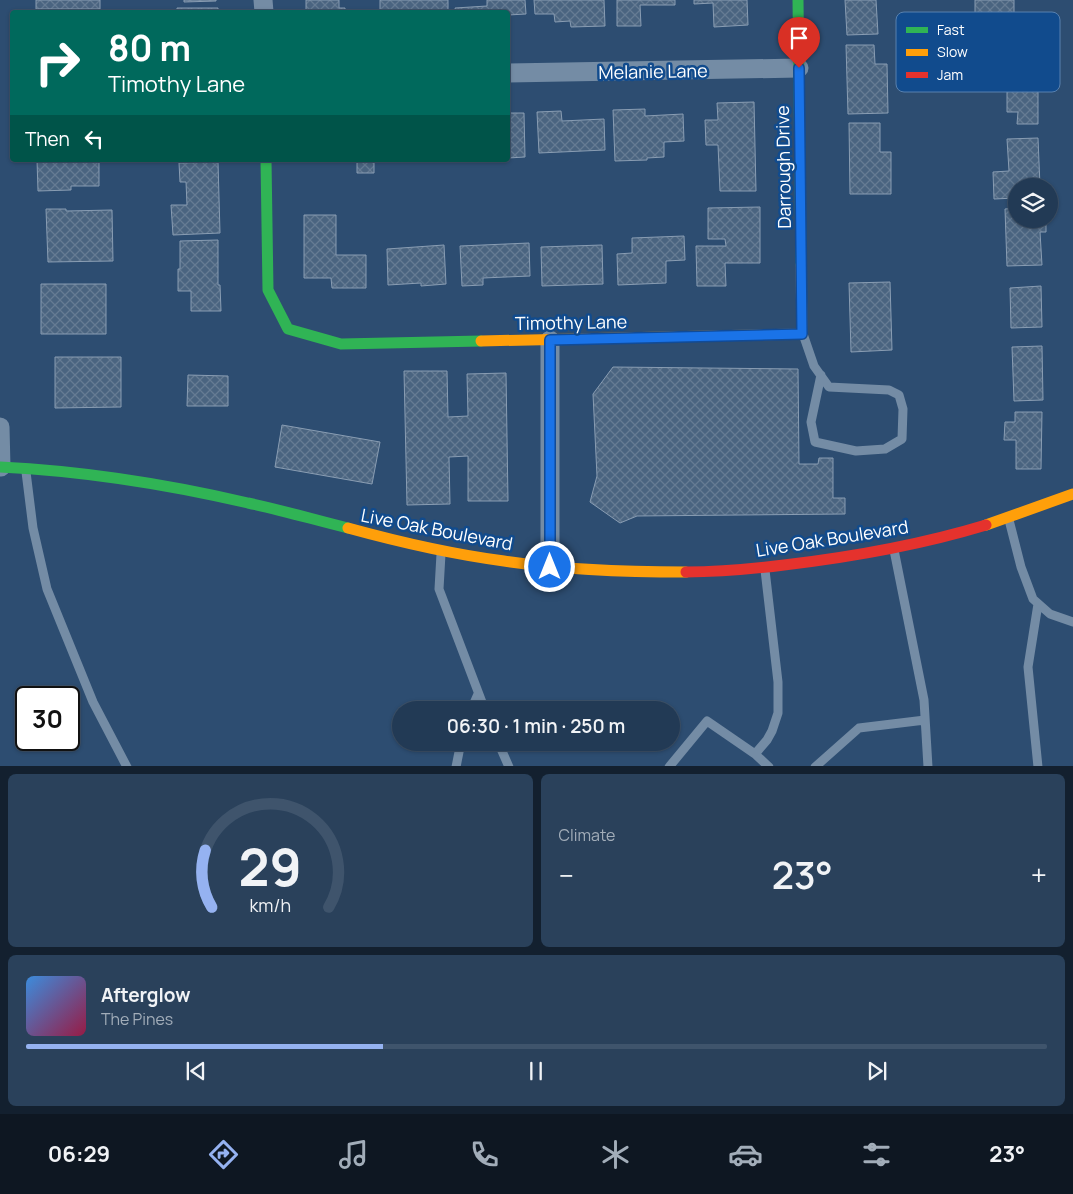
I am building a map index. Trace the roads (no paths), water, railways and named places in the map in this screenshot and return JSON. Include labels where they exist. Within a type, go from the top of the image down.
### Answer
[{"type":"main road","name":"Darrough Drive","points":[[798,0],[802,334]]},
{"type":"main road","name":"Timothy Lane","points":[[266,162],[268,290],[288,328],[340,344],[802,334]]},
{"type":"main road","name":"Live Oak Boulevard","points":[[0,468],[59,471],[142,482],[249,503],[441,551],[528,565],[596,571],[688,572],[764,568],[854,556],[944,536],[1008,517],[1073,494]]},
{"type":"street","name":"Melanie Lane","points":[[510,73],[799,68]]},
{"type":"street","points":[[550,340],[550,567]]},
{"type":"street","points":[[0,427],[0,468]]},
{"type":"lane","points":[[802,334],[814,366],[821,375],[829,387],[889,390],[899,395],[903,409],[902,439],[885,449],[856,451],[815,442],[811,422],[821,375]]},
{"type":"lane","points":[[25,469],[32,528],[47,589],[94,702],[127,766]]},
{"type":"lane","points":[[1008,517],[1020,567],[1033,599],[1050,614],[1073,622]]},
{"type":"lane","points":[[894,548],[924,700],[928,766]]},
{"type":"lane","points":[[441,551],[439,589],[481,701]]},
{"type":"lane","points":[[755,754],[767,740],[778,713],[778,682],[764,568]]},
{"type":"lane","points":[[1038,604],[1028,667],[1038,766]]},
{"type":"lane","points":[[475,701],[478,694]]},
{"type":"lane","points":[[815,766],[859,728],[925,720]]},
{"type":"lane","points":[[669,766],[707,721],[769,766]]},
{"type":"lane","points":[[456,766],[459,751]]},
{"type":"lane","points":[[502,751],[509,766]]}]
